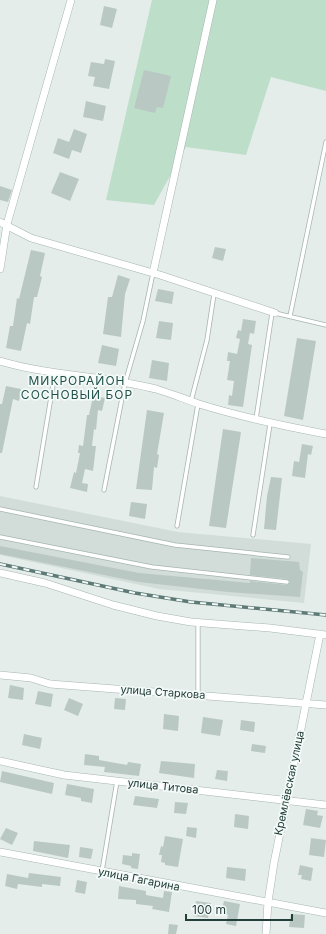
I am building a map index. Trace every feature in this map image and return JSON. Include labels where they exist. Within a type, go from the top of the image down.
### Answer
[{"type":"street","points":[[0,269],[4,223],[72,0]]},
{"type":"street","points":[[153,273],[213,0]]},
{"type":"street","points":[[4,223],[31,238],[153,273],[214,294],[274,312]]},
{"type":"street","points":[[0,361],[29,369],[157,389],[194,402],[270,424],[326,434]]},
{"type":"street","points":[[0,573],[45,583],[113,606],[142,613],[198,622],[323,634]]},
{"type":"street","name":"Кремлёвская улица","points":[[266,934],[268,902],[285,800],[323,634]]},
{"type":"street","name":"улица Старкова","points":[[0,675],[31,678],[50,684],[326,705]]},
{"type":"street","name":"улица Титова","points":[[0,761],[64,774],[326,805]]},
{"type":"street","name":"улица Гагарина","points":[[0,852],[326,913]]},
{"type":"lane","points":[[290,316],[326,142]]},
{"type":"lane","points":[[104,490],[125,383],[143,321],[153,273]]},
{"type":"lane","points":[[177,526],[194,402],[207,340],[214,294]]},
{"type":"lane","points":[[256,420],[274,312],[326,325]]},
{"type":"lane","points":[[36,487],[55,372]]},
{"type":"lane","points":[[253,535],[270,424]]},
{"type":"lane","points":[[0,509],[175,545],[288,557]]},
{"type":"lane","points":[[0,537],[152,567],[287,582]]},
{"type":"lane","points":[[198,622],[198,695]]},
{"type":"lane","points":[[101,872],[116,781]]},
{"type":"shaded area","points":[[0,496],[178,532],[311,544],[304,603],[159,589],[0,555]]},
{"type":"green space","points":[[152,0],[326,0],[326,91],[271,77],[246,155],[186,147],[154,205],[106,200]]},
{"type":"building","points":[[104,6],[117,9],[112,28],[100,25]]},
{"type":"building","points":[[105,59],[115,61],[109,89],[93,86],[95,77],[88,76],[91,62],[104,64]]},
{"type":"building","points":[[144,70],[171,76],[163,108],[157,107],[155,113],[134,108]]},
{"type":"building","points":[[86,101],[106,106],[103,121],[83,117]]},
{"type":"building","points":[[74,129],[87,134],[81,153],[72,150],[69,159],[53,153],[58,138],[69,142]]},
{"type":"building","points":[[60,172],[79,179],[70,201],[51,193]]},
{"type":"building","points":[[0,186],[12,190],[8,202],[0,200]]},
{"type":"building","points":[[215,247],[226,249],[223,261],[212,258]]},
{"type":"building","points":[[31,250],[45,253],[40,276],[42,277],[37,297],[34,297],[30,324],[27,323],[21,351],[6,348],[10,326],[13,326],[17,298],[19,299]]},
{"type":"building","points":[[118,275],[130,279],[125,294],[121,337],[103,334],[108,297],[112,297]]},
{"type":"building","points":[[158,289],[174,292],[172,304],[155,301]]},
{"type":"building","points":[[243,319],[256,321],[254,334],[250,333],[248,344],[252,345],[243,407],[228,405],[229,395],[232,396],[234,381],[227,380],[230,361],[227,361],[228,352],[237,354],[240,339],[236,338],[238,330],[241,331]]},
{"type":"building","points":[[159,321],[173,323],[171,340],[156,338]]},
{"type":"building","points":[[297,338],[316,341],[303,420],[284,416]]},
{"type":"building","points":[[102,345],[119,349],[116,366],[98,363]]},
{"type":"building","points":[[152,360],[169,363],[167,381],[149,378]]},
{"type":"building","points":[[6,386],[21,389],[19,401],[13,399],[2,453],[0,453],[0,404],[2,404]]},
{"type":"building","points":[[93,396],[105,398],[102,411],[98,410],[96,430],[94,429],[92,446],[96,446],[93,471],[85,469],[82,483],[88,484],[87,492],[70,488],[74,472],[76,473],[80,453],[78,453],[79,445],[83,446],[87,415],[89,415]]},
{"type":"building","points":[[147,410],[164,413],[157,454],[159,455],[157,468],[154,467],[152,490],[136,489]]},
{"type":"building","points":[[223,429],[241,432],[226,528],[209,526]]},
{"type":"building","points":[[302,444],[313,446],[311,455],[308,454],[305,478],[292,476],[294,461],[299,462]]},
{"type":"building","points":[[271,477],[282,478],[276,530],[264,529],[267,496]]},
{"type":"building","points":[[131,502],[147,504],[145,519],[129,516]]},
{"type":"building","points":[[0,546],[139,573],[287,585],[290,582],[287,579],[250,575],[251,558],[299,562],[300,570],[303,572],[300,597],[228,592],[139,582],[0,554]]},
{"type":"building","points":[[10,685],[24,688],[23,700],[8,698]]},
{"type":"building","points":[[38,691],[53,694],[51,707],[35,704]]},
{"type":"building","points":[[69,698],[83,704],[78,716],[64,710]]},
{"type":"building","points":[[115,698],[126,699],[125,710],[114,709]]},
{"type":"building","points":[[164,714],[179,716],[178,731],[163,729]]},
{"type":"building","points":[[203,717],[223,720],[220,736],[201,733]]},
{"type":"building","points":[[241,720],[255,722],[254,732],[240,730]]},
{"type":"building","points":[[24,734],[42,738],[40,749],[22,745]]},
{"type":"building","points":[[252,744],[266,746],[265,753],[251,751]]},
{"type":"building","points":[[85,754],[99,756],[99,760],[127,765],[128,762],[141,764],[139,776],[104,772],[105,767],[84,765]]},
{"type":"building","points":[[161,761],[195,764],[194,778],[159,773]]},
{"type":"building","points":[[217,770],[228,771],[227,781],[215,779]]},
{"type":"building","points":[[2,771],[54,783],[52,794],[0,782]]},
{"type":"building","points":[[67,784],[94,789],[92,803],[81,801],[81,798],[65,795]]},
{"type":"building","points":[[135,796],[159,799],[157,808],[133,805]]},
{"type":"building","points":[[175,802],[188,803],[186,814],[174,813]]},
{"type":"building","points":[[306,809],[318,811],[317,815],[323,816],[320,828],[303,825]]},
{"type":"building","points":[[235,814],[249,816],[248,829],[234,827]]},
{"type":"building","points":[[187,827],[197,828],[196,838],[186,836]]},
{"type":"building","points":[[6,828],[18,833],[12,845],[0,839]]},
{"type":"building","points":[[165,836],[183,839],[178,867],[165,865],[165,863],[161,862],[162,855],[159,855],[161,846],[163,847]]},
{"type":"building","points":[[311,838],[326,840],[324,857],[309,855]]},
{"type":"building","points":[[34,841],[70,845],[68,858],[33,851]]},
{"type":"building","points":[[80,847],[93,849],[91,859],[79,857]]},
{"type":"building","points":[[132,853],[140,854],[138,869],[122,864],[123,855],[132,856]]},
{"type":"building","points":[[300,865],[313,868],[311,881],[301,879],[302,875],[298,875]]},
{"type":"building","points":[[227,867],[246,869],[245,881],[226,878]]},
{"type":"building","points":[[29,873],[61,877],[60,886],[42,884],[42,887],[18,884],[17,889],[5,886],[7,874],[28,878]]},
{"type":"building","points":[[77,880],[87,882],[85,894],[75,892]]},
{"type":"building","points":[[119,886],[146,891],[146,895],[163,898],[164,891],[172,892],[169,912],[152,909],[153,906],[136,904],[136,900],[118,899]]},
{"type":"building","points":[[196,901],[211,903],[208,918],[193,916]]},
{"type":"building","points":[[224,901],[240,904],[236,926],[226,924],[228,915],[221,913]]},
{"type":"building","points":[[291,914],[305,915],[304,928],[289,927]]},
{"type":"building","points":[[169,924],[178,925],[176,934],[168,934]]},
{"type":"railway","points":[[0,564],[135,593],[191,602],[326,615]]},
{"type":"district","name":"МИКРОРАЙОН СОСНОВЫЙ БОР","points":[[77,387]]}]
